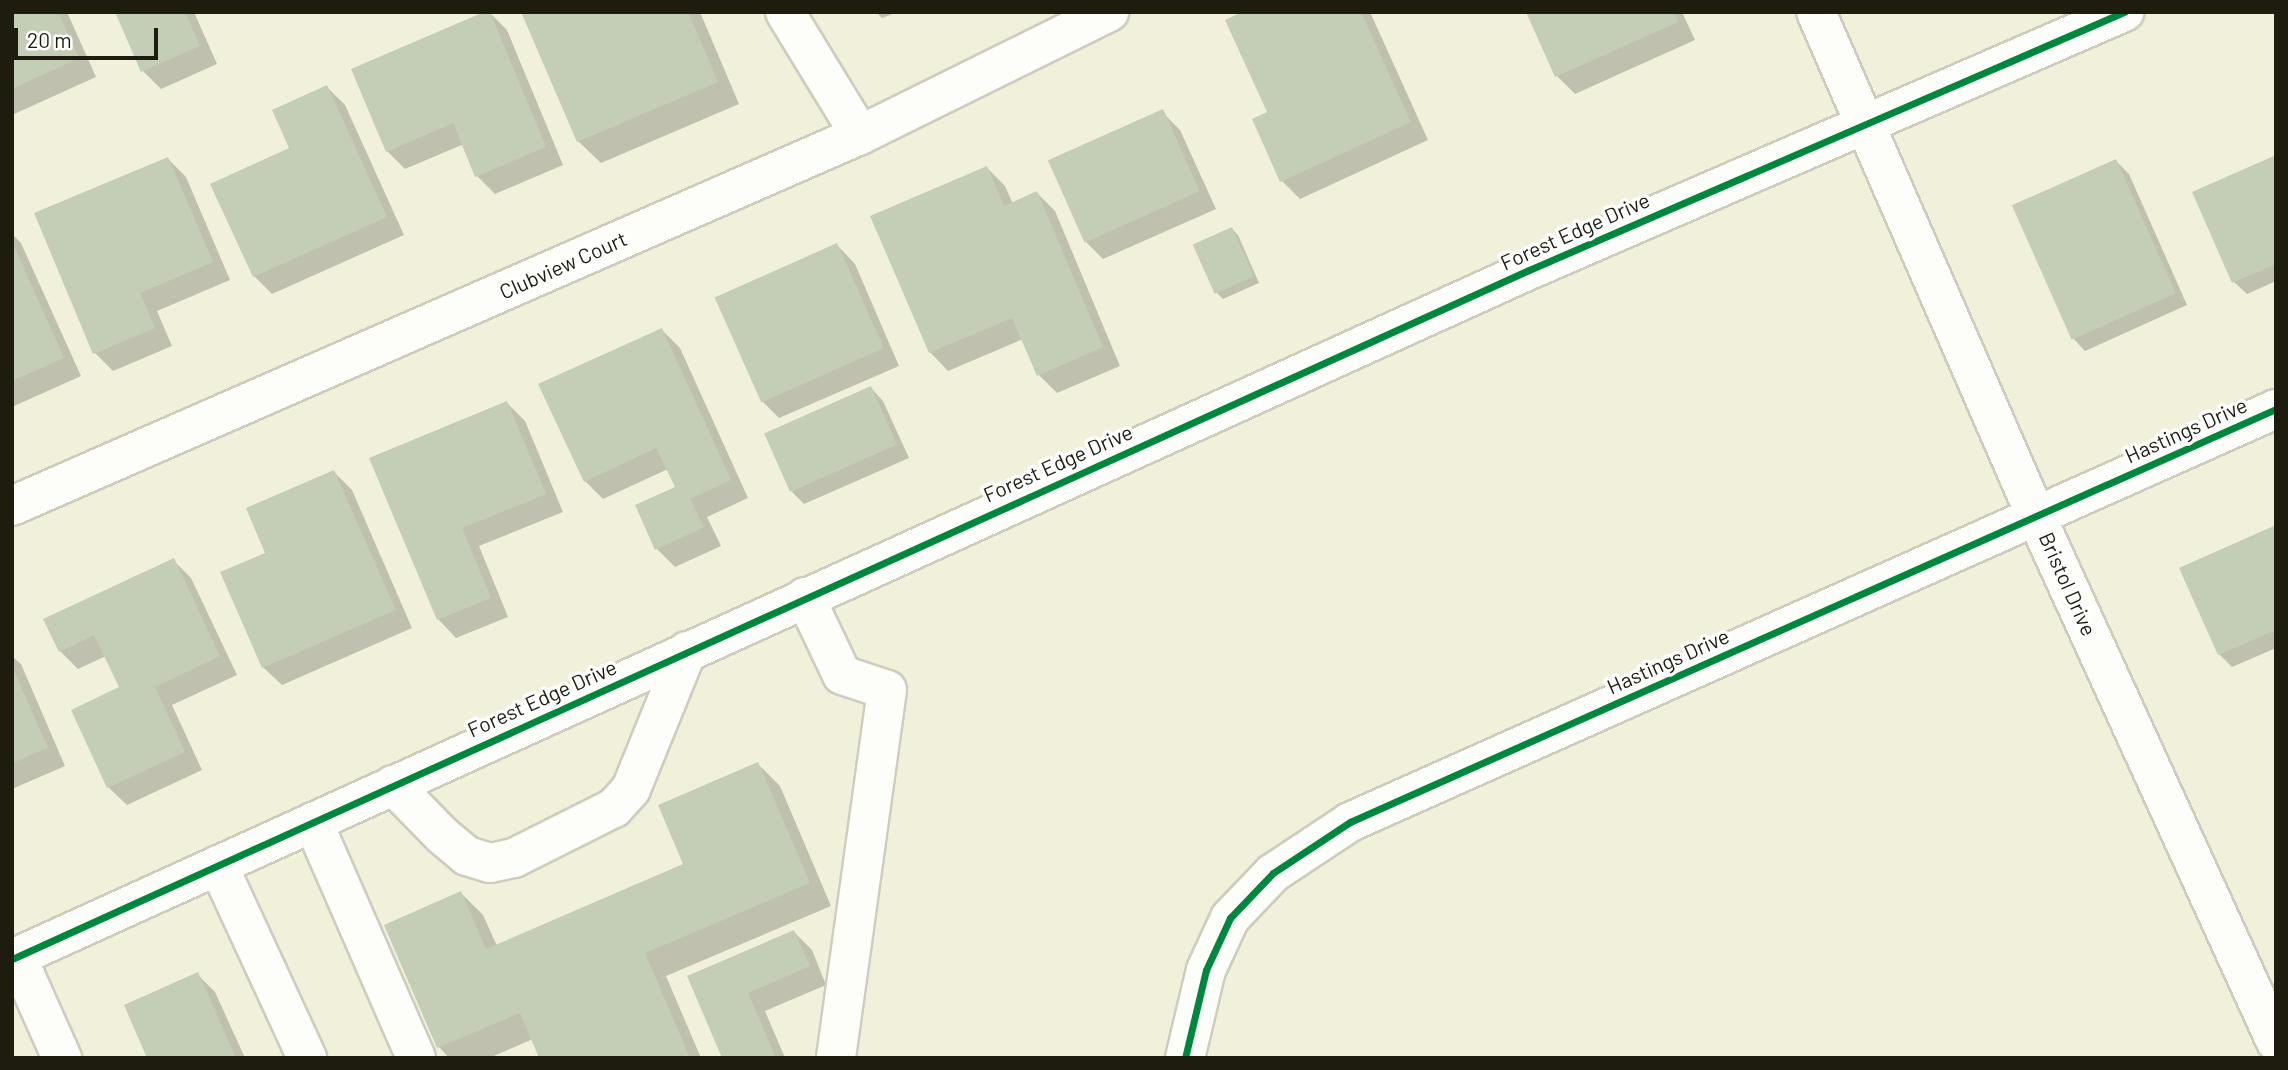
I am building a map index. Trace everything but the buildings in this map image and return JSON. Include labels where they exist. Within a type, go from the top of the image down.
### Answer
[{"type":"street","points":[[785,12],[860,135]]},
{"type":"street","name":"Clubview Court","points":[[12,506],[860,135],[1109,12]]},
{"type":"street","name":"Bristol Drive","points":[[1816,12],[1863,125],[2036,516],[2276,1042]]},
{"type":"street","name":"Forest Edge Drive","points":[[14,958],[1529,270],[2124,12]]},
{"type":"street","name":"Hastings Drive","points":[[1185,1058],[1206,970],[1230,918],[1273,873],[1350,822],[2276,409]]},
{"type":"street","points":[[805,597],[842,675],[887,690],[836,1058]]},
{"type":"street","points":[[393,785],[443,836],[467,856],[490,863],[514,858],[614,808],[631,789],[687,651]]},
{"type":"street","points":[[313,822],[416,1058]]},
{"type":"street","points":[[218,865],[307,1058]]},
{"type":"street","points":[[14,958],[62,1058]]},
{"type":"cycle path","points":[[12,959],[1529,270],[2124,12]]},
{"type":"cycle path","points":[[1185,1058],[1206,970],[1230,918],[1273,873],[1350,822],[2276,409]]}]
